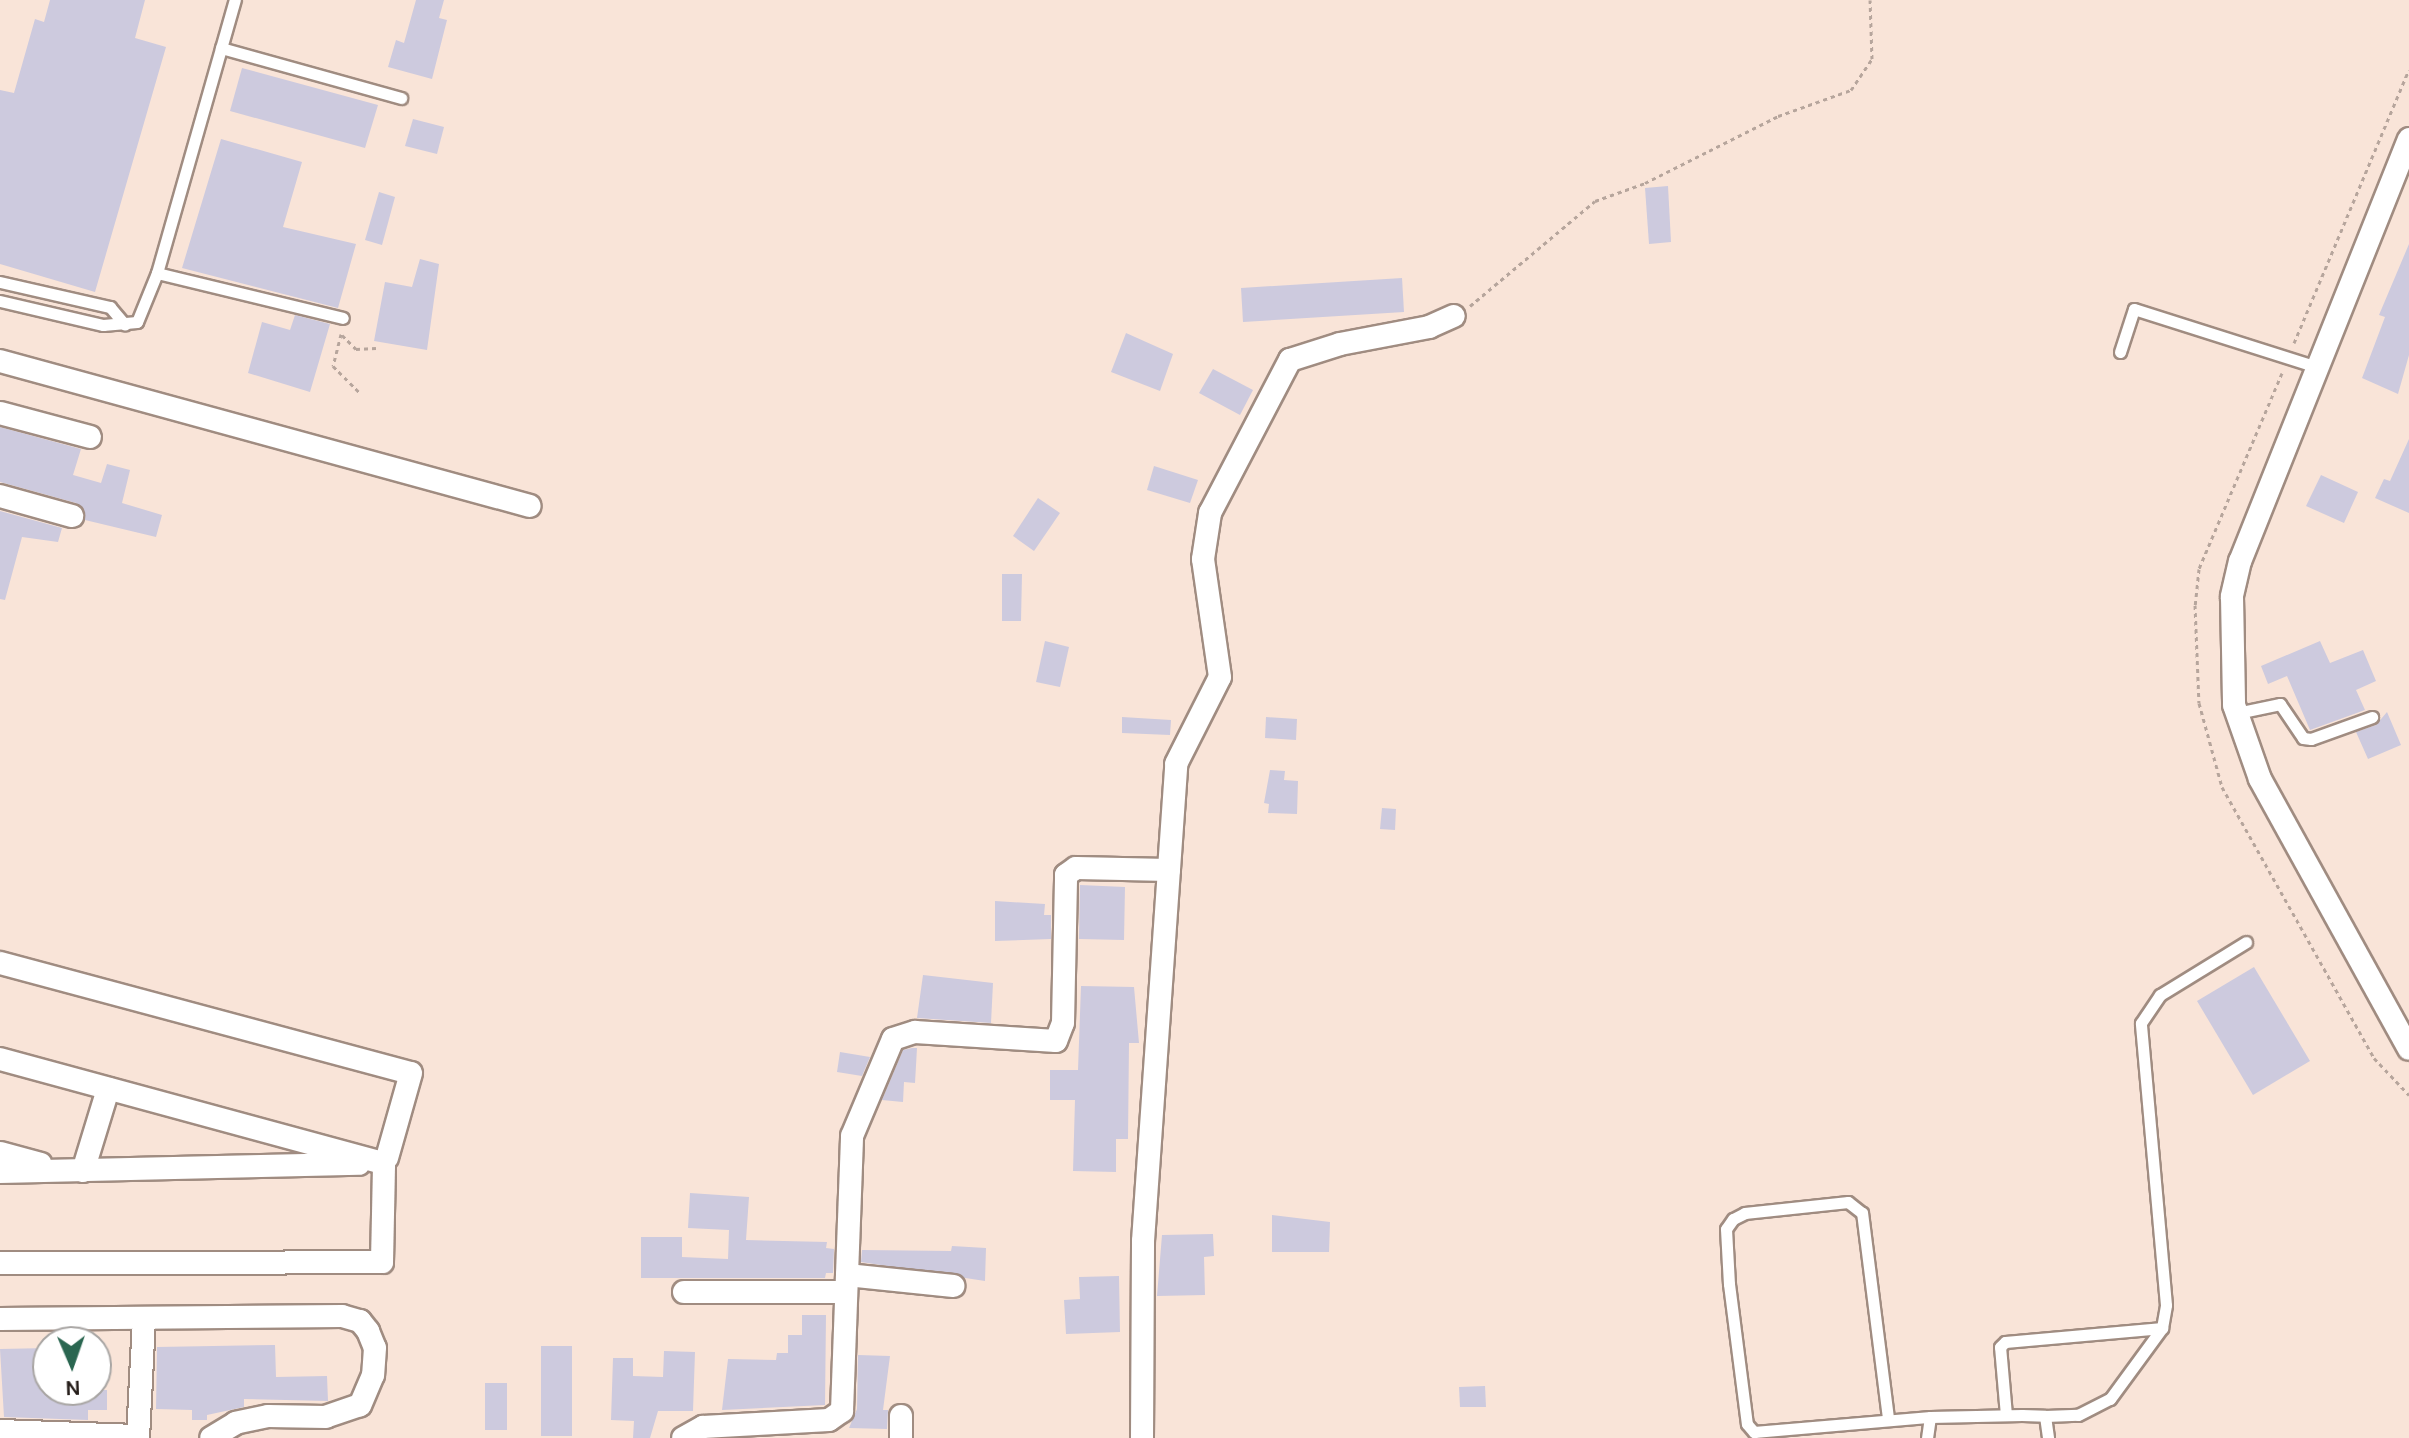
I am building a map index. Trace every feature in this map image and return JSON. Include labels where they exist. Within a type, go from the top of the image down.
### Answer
[{"type":"street","points":[[2409,139],[2235,581],[2237,713],[2272,804],[2409,1049]]},
{"type":"street","points":[[1142,1438],[1143,1241],[1176,764],[1220,677],[1203,559],[1210,513],[1290,360],[1309,351],[1429,327],[1454,316]]},
{"type":"street","points":[[0,361],[530,506]]},
{"type":"street","points":[[0,413],[90,437]]},
{"type":"street","points":[[0,496],[72,516]]},
{"type":"street","points":[[683,1438],[703,1427],[837,1416],[844,1402],[845,1284],[852,1136],[893,1039],[915,1032],[1056,1041],[1063,1023],[1066,875],[1076,868],[1169,870]]},
{"type":"street","points":[[0,963],[411,1073],[385,1160],[382,1262],[0,1263]]},
{"type":"street","points":[[0,1059],[385,1160]]},
{"type":"street","points":[[77,1171],[108,1089]]},
{"type":"street","points":[[0,1153],[77,1171]]},
{"type":"street","points":[[0,1172],[385,1160]]},
{"type":"street","points":[[684,1292],[845,1284],[953,1286]]},
{"type":"street","points":[[0,1319],[342,1316],[360,1321],[368,1331],[375,1348],[373,1375],[360,1405],[326,1417],[268,1416],[236,1423],[211,1438]]},
{"type":"street","points":[[0,1431],[138,1437],[144,1320]]},
{"type":"lane","points":[[125,325],[110,307],[5,283],[2,301],[103,325],[125,325],[137,322],[157,273],[235,0]]},
{"type":"lane","points":[[221,48],[401,98]]},
{"type":"lane","points":[[157,273],[343,318]]},
{"type":"lane","points":[[2120,352],[2134,309],[2317,367]]},
{"type":"lane","points":[[2237,713],[2280,704],[2303,738],[2311,739],[2372,717]]},
{"type":"lane","points":[[1888,1418],[1862,1213],[1848,1202],[1745,1213],[1733,1219],[1726,1229],[1729,1284],[1747,1424],[1754,1432],[1888,1418],[2078,1415],[2110,1399],[2162,1328],[2166,1305],[2141,1023],[2160,995],[2246,942]]},
{"type":"lane","points":[[2006,1415],[2000,1347],[2005,1342],[2162,1328]]},
{"type":"lane","points":[[2045,1416],[2048,1438]]},
{"type":"lane","points":[[1927,1438],[1930,1417]]},
{"type":"path","points":[[1454,316],[1595,201],[1645,183],[1778,116],[1851,90],[1872,59],[1870,0]]},
{"type":"path","points":[[2289,356],[2409,70]]},
{"type":"path","points":[[328,315],[356,349],[376,348]]},
{"type":"path","points":[[341,334],[333,366],[361,394]]},
{"type":"path","points":[[2283,371],[2199,569],[2195,605],[2199,703],[2222,787],[2374,1058],[2409,1095]]},
{"type":"building","points":[[50,0],[145,0],[135,38],[166,47],[95,292],[0,264],[0,90],[14,93],[35,19],[44,22]]},
{"type":"building","points":[[416,0],[444,0],[439,18],[447,20],[432,79],[388,67],[396,40],[404,43]]},
{"type":"building","points":[[242,68],[378,105],[365,148],[230,111]]},
{"type":"building","points":[[413,119],[444,127],[437,154],[405,146]]},
{"type":"building","points":[[221,139],[302,162],[283,227],[356,244],[338,308],[182,268]]},
{"type":"building","points":[[1668,186],[1671,242],[1649,244],[1645,188]]},
{"type":"building","points":[[379,192],[395,197],[382,245],[365,240]]},
{"type":"building","points":[[2409,244],[2409,355],[2398,394],[2362,378],[2385,317],[2379,315]]},
{"type":"building","points":[[420,259],[439,264],[427,350],[374,341],[385,282],[412,287]]},
{"type":"building","points":[[1402,278],[1404,312],[1243,322],[1241,288]]},
{"type":"building","points":[[295,315],[330,324],[310,392],[248,373],[262,322],[290,330]]},
{"type":"building","points":[[1126,333],[1173,354],[1160,391],[1111,372]]},
{"type":"building","points":[[1213,369],[1253,390],[1240,415],[1199,393]]},
{"type":"building","points":[[0,427],[81,449],[73,475],[101,483],[107,464],[130,470],[122,503],[162,515],[156,537],[85,520],[76,503],[0,482]]},
{"type":"building","points":[[2409,439],[2409,513],[2375,498],[2384,479],[2390,481]]},
{"type":"building","points":[[1154,466],[1198,480],[1190,503],[1147,490]]},
{"type":"building","points":[[2321,475],[2358,492],[2344,523],[2306,506]]},
{"type":"building","points":[[1038,498],[1060,513],[1034,551],[1013,536]]},
{"type":"building","points":[[0,511],[62,528],[58,542],[22,537],[5,600],[0,599]]},
{"type":"building","points":[[1002,574],[1022,574],[1021,621],[1002,621]]},
{"type":"building","points":[[1045,641],[1069,647],[1060,687],[1036,682]]},
{"type":"building","points":[[2320,641],[2330,663],[2363,650],[2376,681],[2356,690],[2365,710],[2310,730],[2287,676],[2268,684],[2261,666]]},
{"type":"building","points":[[2387,712],[2401,745],[2368,759],[2356,732],[2376,725]]},
{"type":"building","points":[[1122,717],[1171,720],[1170,735],[1122,733]]},
{"type":"building","points":[[1266,717],[1297,719],[1296,740],[1265,738]]},
{"type":"building","points":[[1270,770],[1285,771],[1284,780],[1298,781],[1297,814],[1268,813],[1269,804],[1264,803]]},
{"type":"building","points":[[1382,808],[1396,809],[1395,830],[1380,829]]},
{"type":"building","points":[[1080,885],[1125,887],[1124,940],[1079,939]]},
{"type":"building","points":[[995,901],[1045,904],[1044,915],[1051,915],[1051,939],[995,941]]},
{"type":"building","points":[[2254,967],[2310,1061],[2253,1095],[2197,1001]]},
{"type":"building","points":[[923,975],[993,983],[991,1023],[917,1018]]},
{"type":"building","points":[[1081,986],[1134,987],[1139,1043],[1129,1043],[1128,1139],[1116,1139],[1116,1172],[1073,1171],[1075,1100],[1050,1100],[1050,1070],[1078,1070]]},
{"type":"building","points":[[917,1048],[915,1083],[904,1082],[903,1102],[882,1100],[903,1050]]},
{"type":"building","points":[[840,1052],[870,1057],[862,1076],[837,1072]]},
{"type":"building","points":[[690,1193],[749,1197],[746,1240],[827,1242],[826,1248],[834,1249],[833,1273],[826,1273],[825,1278],[641,1278],[641,1237],[682,1237],[682,1257],[728,1259],[729,1230],[688,1228]]},
{"type":"building","points":[[1272,1215],[1330,1222],[1329,1252],[1272,1252]]},
{"type":"building","points":[[1213,1234],[1214,1256],[1204,1257],[1205,1295],[1157,1296],[1162,1235]]},
{"type":"building","points":[[952,1246],[986,1248],[985,1281],[861,1262],[862,1250],[951,1251]]},
{"type":"building","points":[[1119,1276],[1120,1332],[1066,1334],[1064,1300],[1080,1299],[1079,1277]]},
{"type":"building","points":[[802,1315],[826,1315],[825,1405],[722,1410],[728,1359],[776,1360],[777,1353],[788,1353],[788,1335],[802,1335]]},
{"type":"building","points":[[275,1345],[276,1377],[327,1376],[328,1401],[244,1399],[244,1407],[207,1415],[207,1420],[192,1420],[192,1410],[156,1409],[157,1347]]},
{"type":"building","points":[[541,1346],[572,1346],[572,1436],[541,1436]]},
{"type":"building","points":[[32,1348],[32,1406],[107,1406],[107,1410],[88,1410],[88,1420],[4,1417],[0,1349]]},
{"type":"building","points":[[664,1351],[695,1352],[693,1411],[658,1411],[650,1438],[633,1438],[634,1421],[611,1420],[613,1358],[633,1358],[633,1376],[663,1377]]},
{"type":"building","points":[[858,1355],[890,1356],[883,1410],[888,1410],[887,1429],[849,1428],[857,1409]]},
{"type":"building","points":[[485,1383],[507,1383],[507,1430],[485,1430]]},
{"type":"building","points":[[1485,1386],[1486,1407],[1460,1407],[1459,1387]]}]
